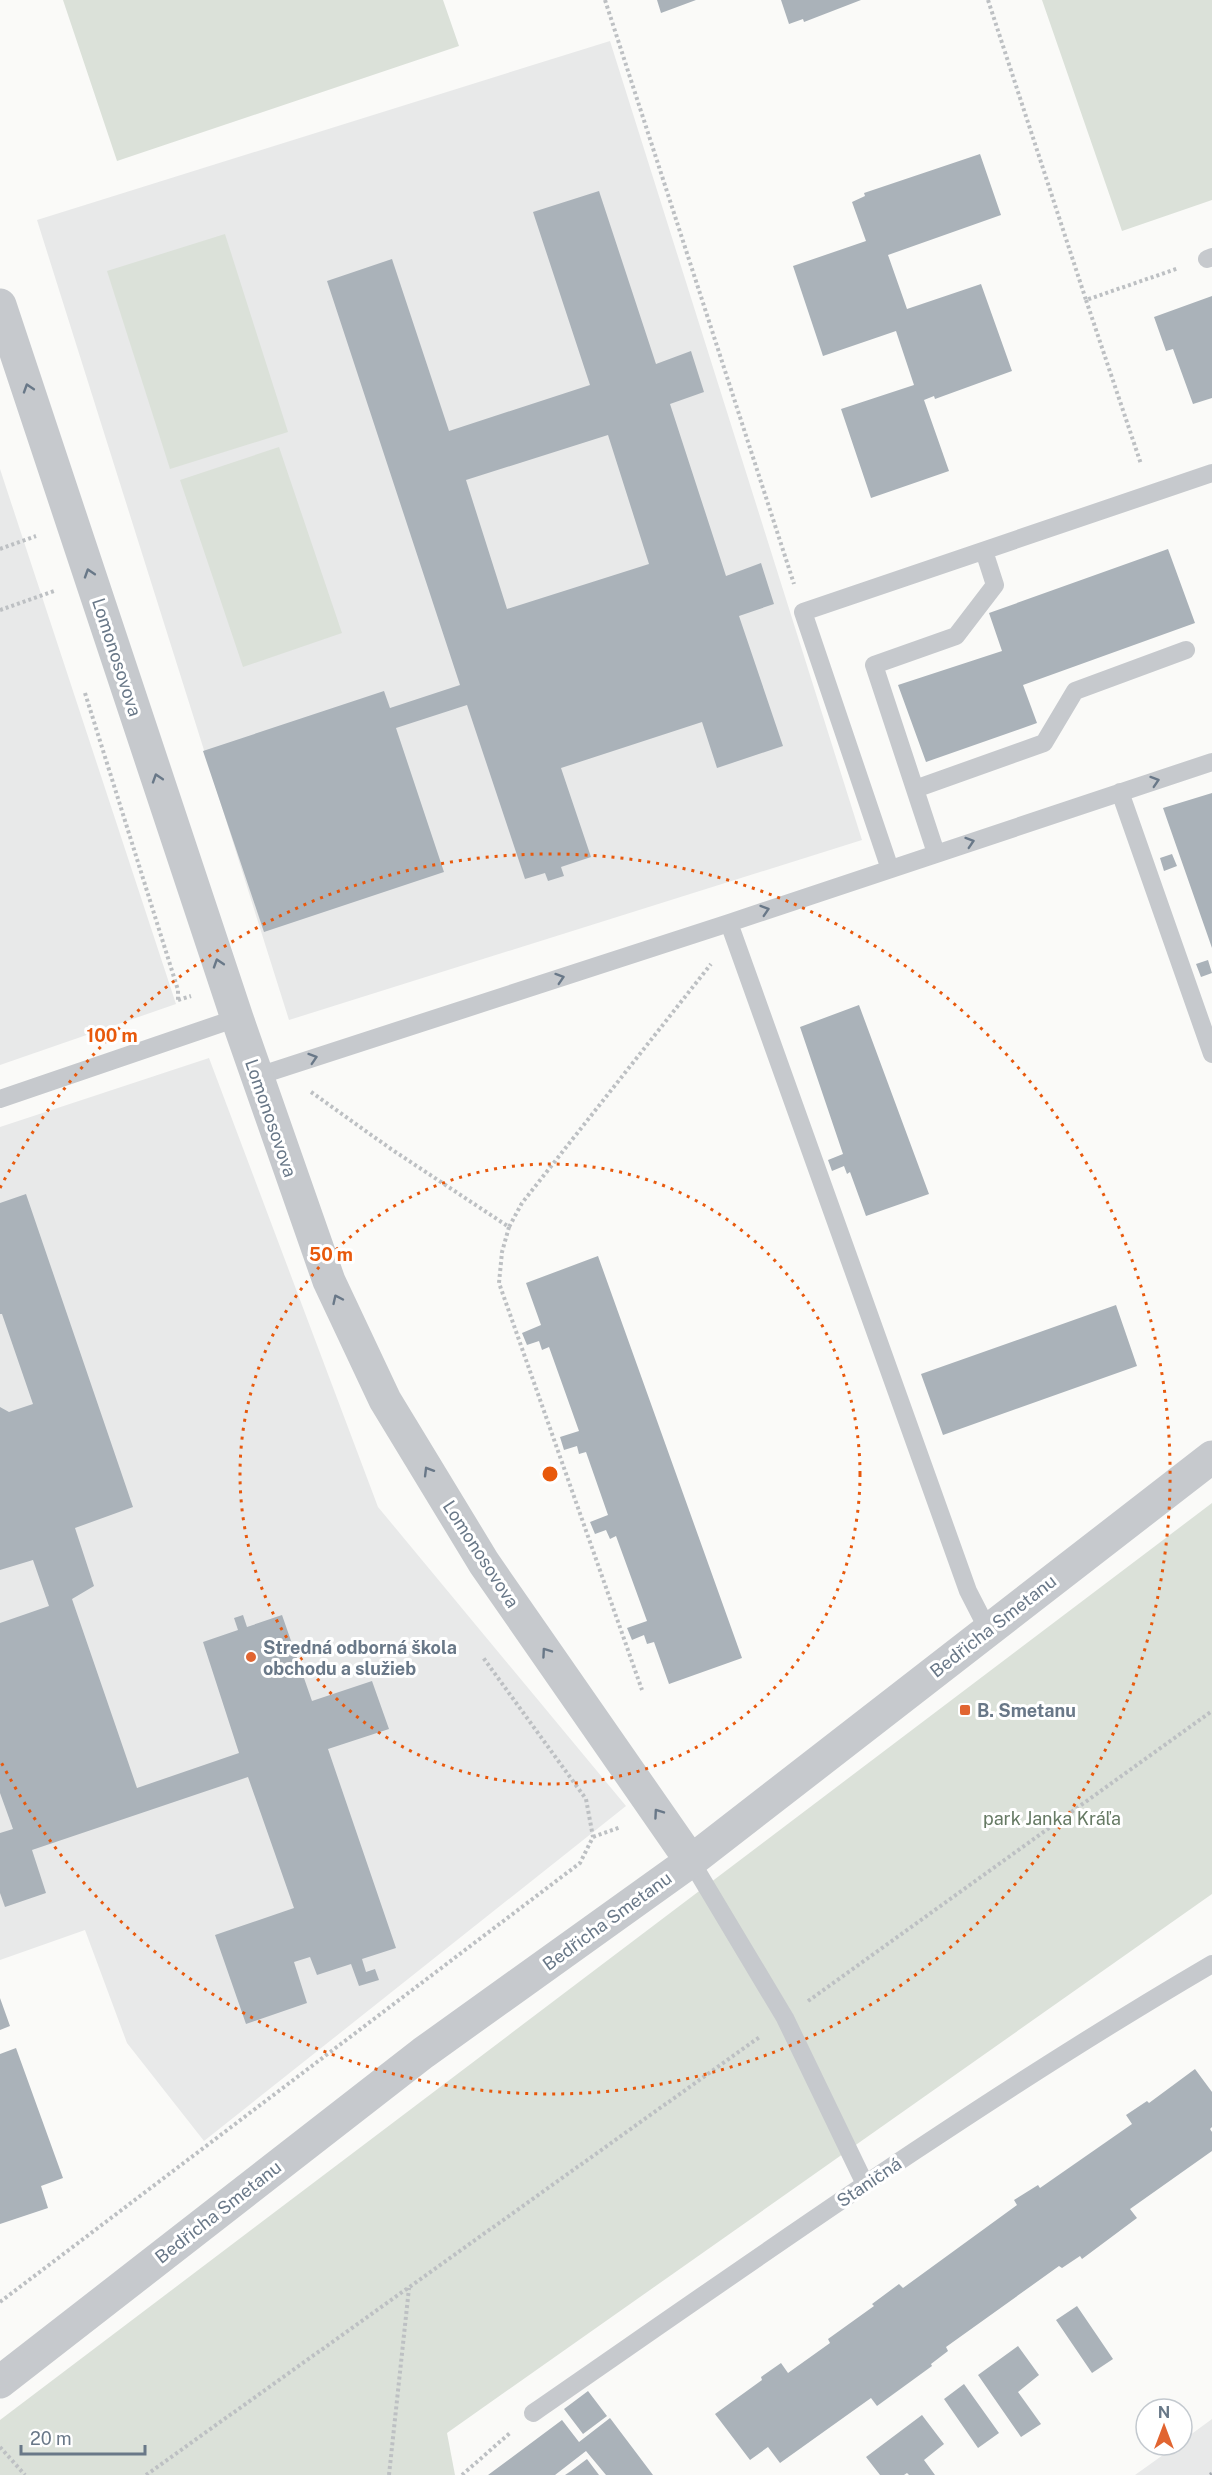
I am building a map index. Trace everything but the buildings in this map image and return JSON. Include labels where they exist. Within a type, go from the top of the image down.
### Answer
[{"type":"street","name":"Lomonosovova","points":[[0,305],[237,1018],[268,1072],[289,1173],[329,1281],[385,1400],[484,1563],[691,1861]]},
{"type":"street","name":"Bedřicha Smetanu","points":[[0,2382],[423,2052],[691,1861],[1212,1456]]},
{"type":"lane","points":[[890,869],[803,612],[1212,473]]},
{"type":"lane","points":[[936,853],[874,664],[956,636],[994,585],[984,551]]},
{"type":"lane","points":[[915,789],[1044,743],[1075,692],[1186,650]]},
{"type":"lane","points":[[268,1072],[731,929],[936,853],[1212,762]]},
{"type":"lane","points":[[1120,792],[1212,1054]]},
{"type":"lane","points":[[731,929],[968,1591],[988,1630]]},
{"type":"lane","points":[[0,1099],[237,1018]]},
{"type":"lane","points":[[691,1861],[785,2018],[865,2184]]},
{"type":"lane","name":"Staničná","points":[[533,2413],[865,2184],[1151,2000],[1212,1965]]},
{"type":"path","points":[[604,0],[803,612]]},
{"type":"path","points":[[988,0],[1151,494]]},
{"type":"path","points":[[1086,300],[1210,258]]},
{"type":"path","points":[[32,526],[39,547]]},
{"type":"path","points":[[0,549],[36,536]]},
{"type":"path","points":[[50,580],[57,602]]},
{"type":"path","points":[[0,610],[54,591]]},
{"type":"path","points":[[82,682],[178,990],[178,1000],[174,1008]]},
{"type":"path","points":[[642,1690],[500,1283],[502,1252],[509,1227],[522,1203],[731,929]]},
{"type":"path","points":[[268,1072],[509,1227]]},
{"type":"path","points":[[0,2302],[580,1863],[593,1837],[586,1799],[482,1656]]},
{"type":"path","points":[[146,2475],[1212,1711]]},
{"type":"path","points":[[389,2475],[409,2287]]},
{"type":"path","points":[[462,2475],[533,2413]]},
{"type":"path","points":[[0,2447],[25,2475]]},
{"type":"shaded area","points":[[610,41],[862,840],[289,1020],[37,220]]},
{"type":"shaded area","points":[[0,469],[176,1004],[0,1065]]},
{"type":"shaded area","name":"Stredná odborná škola obchodu a služieb","points":[[209,1058],[378,1507],[626,1806],[204,2141],[127,2043],[85,1930],[0,1960],[0,1127]]},
{"type":"shaded area","points":[[1212,2419],[1212,2475],[1135,2475],[1160,2457],[1194,2457],[1194,2432]]},
{"type":"green space","points":[[63,0],[443,0],[459,46],[117,161]]},
{"type":"green space","points":[[1042,0],[1212,0],[1212,200],[1122,231]]},
{"type":"green space","points":[[225,234],[288,432],[170,469],[107,271]]},
{"type":"green space","points":[[279,447],[342,633],[243,667],[180,480]]},
{"type":"green space","name":"park Janka Kráľa","points":[[1212,1503],[1212,1894],[447,2433],[455,2475],[0,2475],[0,2420]]},
{"type":"place","name":"Stredná odborná škola obchodu a služieb","points":[[251,1657]]},
{"type":"place","name":"B. Smetanu","points":[[965,1710]]}]
